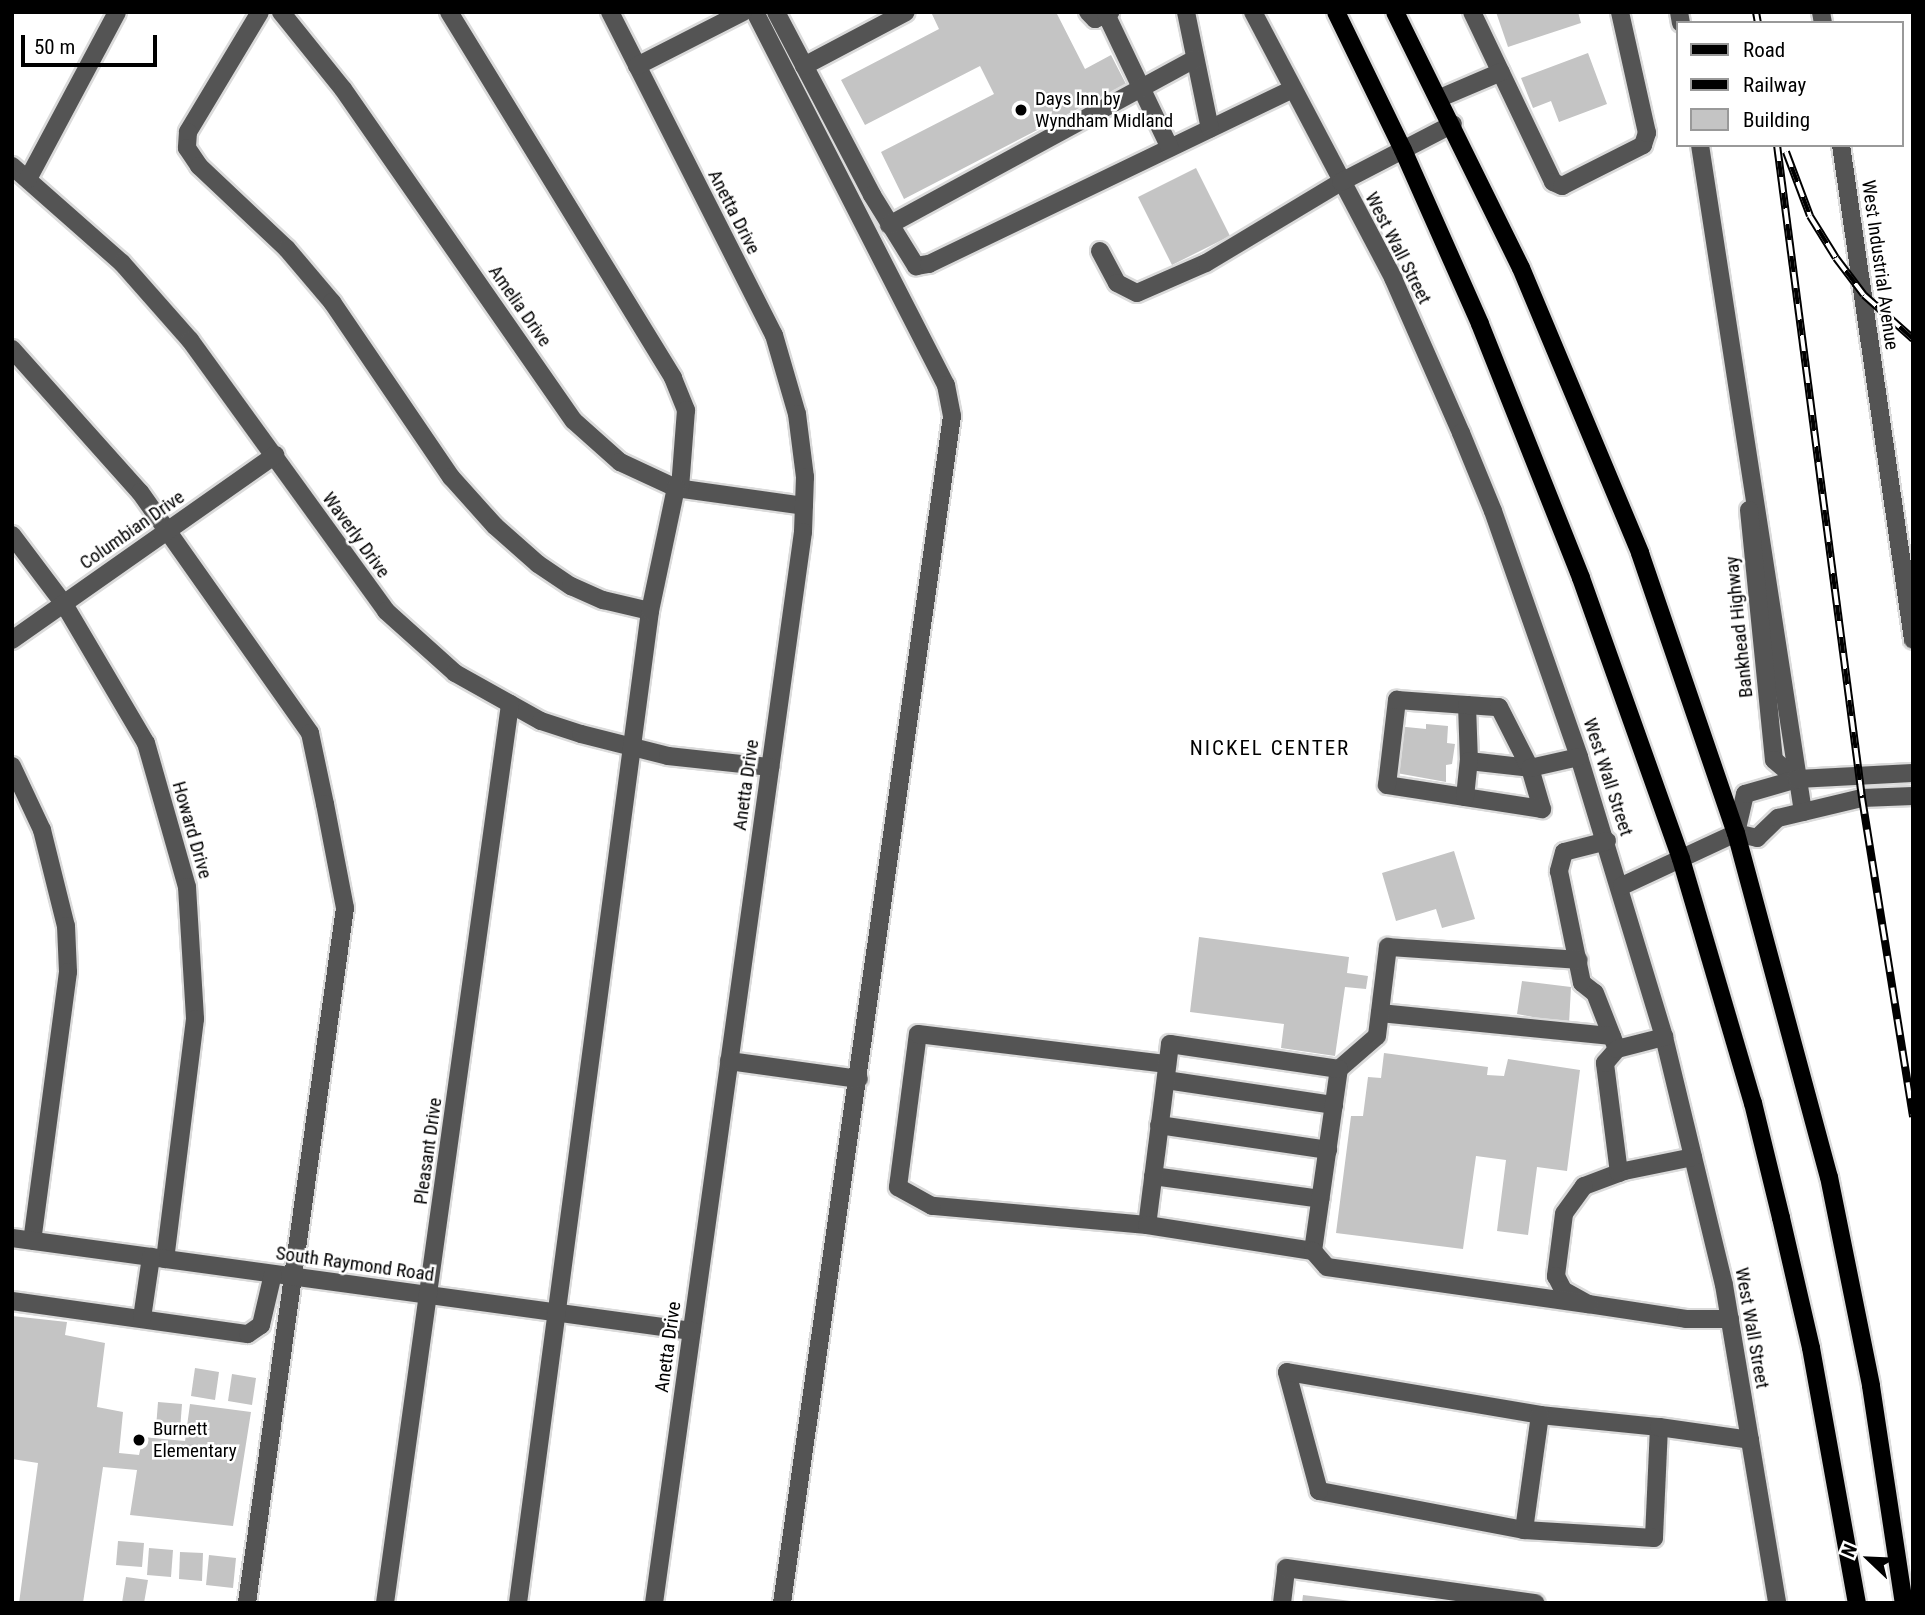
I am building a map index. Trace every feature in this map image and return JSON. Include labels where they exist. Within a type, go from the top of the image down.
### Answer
[{"type":"main road","name":"West Wall Street","points":[[1336,12],[1403,150],[1480,324],[1581,579],[1681,859],[1749,1090],[1782,1218],[1816,1375],[1857,1603]]},
{"type":"main road","points":[[1395,12],[1453,124],[1521,268],[1640,553],[1736,833],[1829,1177],[1871,1386],[1904,1603]]},
{"type":"street","points":[[28,179],[117,12]]},
{"type":"street","points":[[260,12],[188,132],[187,148],[199,166],[287,249],[332,302],[452,477],[495,526],[538,564],[571,586],[603,600],[650,611]]},
{"type":"street","name":"Amelia Drive","points":[[281,12],[343,89],[574,421],[620,462],[678,488],[804,506]]},
{"type":"street","points":[[449,12],[673,378],[687,410],[678,488],[650,611],[518,1603]]},
{"type":"street","name":"Anetta Drive","points":[[610,12],[774,335],[798,421],[804,506],[654,1603]]},
{"type":"street","points":[[637,66],[743,12]]},
{"type":"street","points":[[755,12],[947,385],[952,416],[782,1603]]},
{"type":"street","points":[[776,12],[907,258],[916,266],[929,264],[1293,89]]},
{"type":"street","points":[[804,66],[906,12]]},
{"type":"street","points":[[1186,12],[1210,129]]},
{"type":"street","name":"West Wall Street","points":[[1253,12],[1393,278],[1489,500],[1622,886],[1664,1037],[1730,1319],[1777,1603]]},
{"type":"street","points":[[1472,12],[1553,182],[1562,186],[1643,145],[1647,133],[1620,12]]},
{"type":"street","points":[[1101,13],[1170,148]]},
{"type":"street","points":[[889,225],[1143,91],[1195,59]]},
{"type":"street","points":[[1440,99],[1501,72]]},
{"type":"street","points":[[1100,251],[1118,284],[1137,293],[1206,263],[1341,182],[1453,124]]},
{"type":"street","name":"Bankhead Highway","points":[[1700,147],[1803,812]]},
{"type":"street","name":"West Industrial Avenue","points":[[1841,147],[1913,640]]},
{"type":"street","name":"Waverly Drive","points":[[12,166],[122,263],[190,340],[275,455],[320,525],[386,611],[455,673],[541,721],[668,756],[770,767]]},
{"type":"street","points":[[12,349],[80,421],[167,531],[310,733],[345,908],[247,1603]]},
{"type":"street","name":"Columbian Drive","points":[[12,640],[275,455]]},
{"type":"street","name":"Howard Drive","points":[[12,535],[64,604],[146,743],[187,887],[195,1018],[158,1258],[142,1318]]},
{"type":"street","points":[[1397,701],[1499,708],[1530,768],[1542,809],[1387,785],[1397,701]]},
{"type":"street","name":"Pleasant Drive","points":[[385,1603],[510,704]]},
{"type":"street","points":[[1465,797],[1468,761],[1467,705]]},
{"type":"street","points":[[1468,761],[1530,768],[1579,757]]},
{"type":"street","points":[[12,766],[42,830],[66,926],[68,972],[32,1241]]},
{"type":"street","points":[[1736,833],[1745,794],[1797,779],[1913,774]]},
{"type":"street","points":[[1622,886],[1736,833],[1757,838],[1778,818],[1862,798],[1913,796]]},
{"type":"street","points":[[1607,841],[1559,856],[1559,872],[1582,983],[1595,993],[1614,1042],[1605,1063],[1619,1173]]},
{"type":"street","points":[[1313,1251],[1339,1069],[1377,1036],[1388,947],[1579,960]]},
{"type":"street","points":[[1380,1013],[1614,1042],[1664,1037]]},
{"type":"street","points":[[1334,1105],[1166,1072],[918,1034],[898,1187],[932,1206],[1147,1225],[1313,1251],[1327,1267],[1686,1319],[1730,1319]]},
{"type":"street","points":[[1147,1225],[1170,1044],[1339,1069]]},
{"type":"street","points":[[729,1061],[859,1079]]},
{"type":"street","points":[[1159,1125],[1328,1150]]},
{"type":"street","points":[[1588,1304],[1563,1290],[1556,1276],[1564,1214],[1584,1186],[1619,1173],[1693,1157]]},
{"type":"street","points":[[1153,1176],[1320,1199]]},
{"type":"street","name":"South Raymond Road","points":[[12,1238],[692,1331]]},
{"type":"street","points":[[12,1301],[248,1334],[261,1325],[272,1274]]},
{"type":"street","points":[[1659,1427],[1654,1538],[1524,1530],[1319,1491],[1287,1373],[1540,1415],[1659,1427],[1750,1440]]},
{"type":"street","points":[[1524,1530],[1540,1415]]},
{"type":"street","points":[[1282,1603],[1286,1568],[1536,1603]]},
{"type":"building","name":"Days Inn by Wyndham Midland","points":[[931,12],[1056,12],[1085,69],[1111,55],[1126,84],[904,199],[881,152],[994,94],[980,66],[865,125],[841,80],[939,29]]},
{"type":"building","points":[[1496,12],[1578,12],[1581,23],[1508,47]]},
{"type":"building","points":[[1588,53],[1607,104],[1559,122],[1551,101],[1533,108],[1521,78]]},
{"type":"building","points":[[1196,168],[1230,236],[1172,265],[1138,197]]},
{"type":"building","points":[[1426,724],[1448,726],[1447,743],[1455,744],[1452,764],[1446,765],[1446,782],[1391,772],[1396,726],[1426,729]]},
{"type":"building","points":[[1454,851],[1475,919],[1442,928],[1436,909],[1396,921],[1382,873]]},
{"type":"building","points":[[1199,937],[1349,957],[1347,973],[1368,976],[1366,989],[1345,987],[1335,1056],[1281,1048],[1284,1024],[1190,1012]]},
{"type":"building","points":[[1522,981],[1571,987],[1569,1024],[1517,1014]]},
{"type":"building","points":[[1384,1053],[1488,1067],[1487,1075],[1504,1076],[1508,1059],[1580,1070],[1567,1171],[1537,1167],[1528,1235],[1497,1231],[1506,1160],[1476,1156],[1463,1249],[1336,1233],[1351,1116],[1363,1116],[1368,1077],[1381,1078]]},
{"type":"building","points":[[12,1316],[67,1322],[65,1335],[105,1343],[97,1407],[123,1412],[119,1453],[139,1455],[143,1437],[185,1441],[190,1404],[251,1412],[233,1526],[130,1515],[137,1470],[103,1467],[83,1603],[19,1603],[38,1463],[12,1459]]},
{"type":"building","points":[[195,1368],[219,1372],[215,1400],[191,1396]]},
{"type":"building","points":[[232,1374],[256,1378],[252,1405],[228,1401]]},
{"type":"building","points":[[158,1402],[182,1404],[180,1430],[156,1428]]},
{"type":"building","points":[[118,1541],[144,1543],[142,1567],[116,1565]]},
{"type":"building","points":[[149,1548],[173,1550],[171,1577],[147,1575]]},
{"type":"building","points":[[180,1552],[203,1553],[202,1581],[179,1579]]},
{"type":"building","points":[[209,1555],[236,1558],[233,1588],[206,1585]]},
{"type":"building","points":[[126,1577],[148,1580],[144,1603],[122,1603]]},
{"type":"building","points":[[1303,1595],[1351,1601],[1351,1603],[1302,1603]]},
{"type":"railway","points":[[1756,12],[1758,21]]},
{"type":"railway","points":[[1777,147],[1862,798],[1913,1117]]},
{"type":"railway","points":[[1786,152],[1810,216],[1836,258],[1864,295],[1913,339]]},
{"type":"place","name":"Days Inn by Wyndham Midland","points":[[1021,110]]},
{"type":"place","name":"Burnett Elementary","points":[[139,1440]]},
{"type":"district","name":"NICKEL CENTER","points":[[1270,748]]}]
